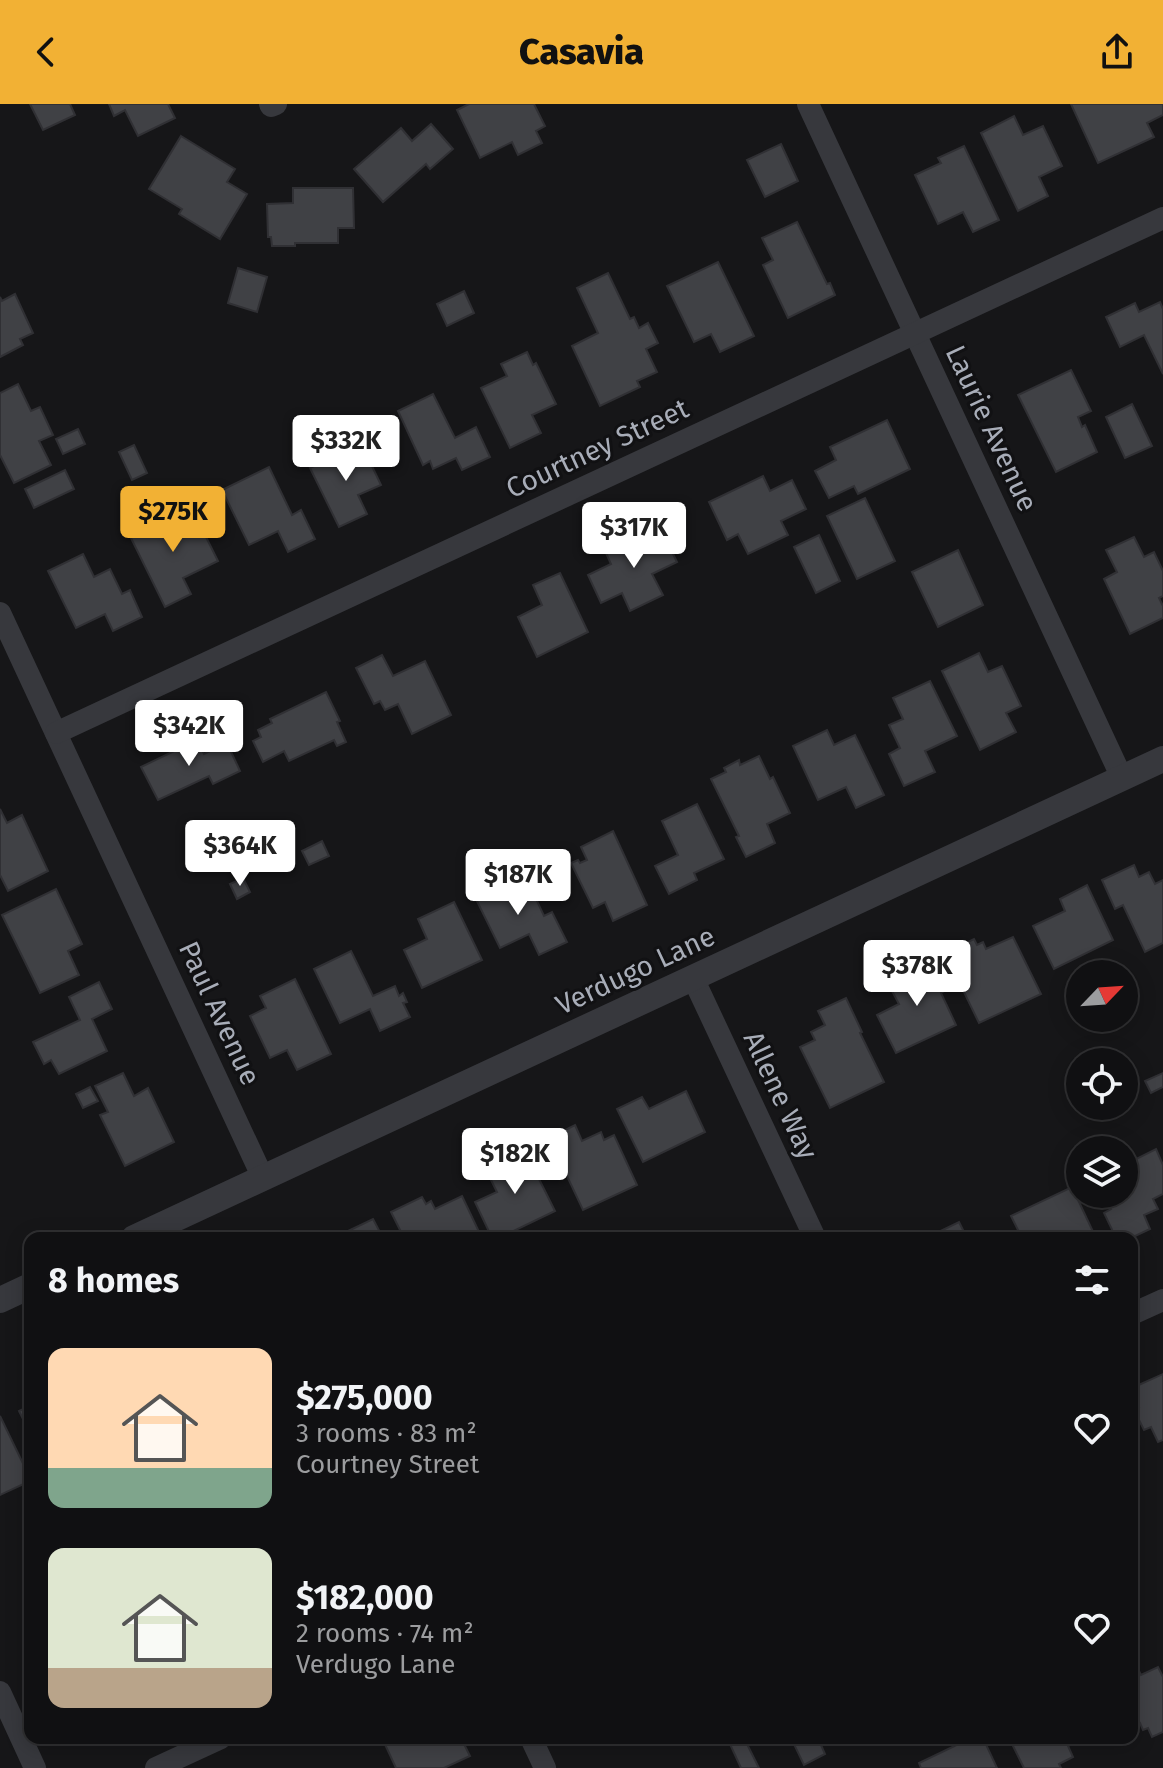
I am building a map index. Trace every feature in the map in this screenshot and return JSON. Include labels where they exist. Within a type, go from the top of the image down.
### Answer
[{"type":"street","name":"Laurie Avenue","points":[[808,104],[1122,778]]},
{"type":"street","name":"Courtney Street","points":[[56,733],[1163,218]]},
{"type":"street","name":"Paul Avenue","points":[[0,613],[263,1178]]},
{"type":"street","name":"Verdugo Lane","points":[[147,1232],[1163,759]]},
{"type":"street","name":"Allene Way","points":[[693,978],[812,1232]]},
{"type":"street","points":[[0,1300],[24,1289]]},
{"type":"street","points":[[1138,1311],[1163,1300]]},
{"type":"street","points":[[0,1692],[35,1768]]},
{"type":"street","points":[[156,1768],[208,1744]]},
{"type":"street","points":[[534,1744],[545,1768]]},
{"type":"building","points":[[30,104],[70,104],[75,115],[43,130]]},
{"type":"building","points":[[109,104],[168,104],[175,118],[138,136],[125,110],[114,116]]},
{"type":"building","points":[[469,104],[534,104],[545,126],[536,131],[542,143],[518,155],[512,142],[480,158],[457,110]]},
{"type":"building","points":[[1071,104],[1163,104],[1163,115],[1147,123],[1154,137],[1098,163]]},
{"type":"building","points":[[1014,116],[1023,135],[1043,126],[1062,166],[1039,177],[1048,196],[1018,211],[981,133]]},
{"type":"building","points":[[431,124],[453,149],[430,169],[426,164],[383,202],[354,169],[401,128],[412,141]]},
{"type":"building","points":[[181,136],[235,169],[227,182],[247,194],[220,239],[179,214],[182,209],[149,189]]},
{"type":"building","points":[[781,144],[798,181],[765,197],[747,160]]},
{"type":"building","points":[[964,146],[999,220],[973,232],[963,212],[938,224],[915,175],[941,163],[938,158]]},
{"type":"building","points":[[293,188],[353,188],[354,228],[338,228],[338,243],[272,246],[271,237],[268,237],[267,204],[293,203]]},
{"type":"building","points":[[797,222],[835,295],[788,318],[763,265],[773,260],[762,238]]},
{"type":"building","points":[[718,262],[754,336],[720,352],[711,334],[694,342],[667,286]]},
{"type":"building","points":[[238,268],[267,277],[257,312],[228,303]]},
{"type":"building","points":[[608,273],[630,319],[634,317],[639,328],[648,323],[658,343],[646,349],[657,372],[637,381],[640,387],[600,406],[572,346],[598,333],[577,288]]},
{"type":"building","points":[[464,291],[474,313],[447,326],[437,304]]},
{"type":"building","points":[[15,294],[33,333],[20,339],[23,345],[0,357],[0,297],[2,301]]},
{"type":"building","points":[[1160,302],[1163,309],[1163,374],[1144,335],[1120,347],[1106,317],[1135,303],[1139,312]]},
{"type":"building","points":[[527,352],[533,365],[536,363],[556,404],[532,415],[541,433],[510,448],[481,388],[507,376],[501,364]]},
{"type":"building","points":[[1071,370],[1091,411],[1078,417],[1097,452],[1056,472],[1018,395]]},
{"type":"building","points":[[18,384],[31,411],[40,407],[53,435],[39,441],[51,465],[14,483],[0,455],[0,393]]},
{"type":"building","points":[[433,394],[455,438],[476,427],[490,457],[462,470],[456,458],[433,469],[430,461],[423,465],[398,411]]},
{"type":"building","points":[[1132,404],[1152,446],[1125,458],[1106,417]]},
{"type":"building","points":[[887,420],[910,469],[858,494],[854,486],[829,498],[815,471],[836,460],[830,447]]},
{"type":"building","points":[[78,429],[85,444],[63,454],[56,439]]},
{"type":"building","points":[[361,443],[381,485],[358,495],[367,514],[339,527],[310,468]]},
{"type":"building","points":[[134,445],[147,473],[132,480],[119,452]]},
{"type":"building","points":[[269,467],[292,515],[301,510],[315,539],[288,552],[278,531],[249,545],[222,490]]},
{"type":"building","points":[[65,470],[74,489],[34,508],[25,489]]},
{"type":"building","points":[[763,476],[770,491],[792,480],[806,509],[781,521],[788,535],[748,554],[738,534],[727,540],[709,502]]},
{"type":"building","points":[[865,498],[895,561],[857,579],[827,516]]},
{"type":"building","points":[[194,513],[218,561],[183,578],[191,594],[165,607],[129,534],[169,515],[173,522]]},
{"type":"building","points":[[660,527],[677,562],[652,574],[663,595],[630,611],[622,593],[601,603],[588,575],[611,564],[606,553]]},
{"type":"building","points":[[819,535],[840,581],[816,593],[794,547]]},
{"type":"building","points":[[1134,537],[1144,557],[1154,552],[1163,571],[1163,596],[1159,598],[1163,618],[1130,634],[1104,579],[1117,572],[1106,550]]},
{"type":"building","points":[[958,550],[983,605],[938,627],[912,572]]},
{"type":"building","points":[[83,554],[94,577],[110,569],[122,594],[130,590],[142,617],[113,631],[105,614],[76,628],[48,571]]},
{"type":"building","points":[[560,573],[588,632],[537,657],[518,617],[542,605],[533,585]]},
{"type":"building","points":[[979,653],[988,672],[1002,666],[1021,706],[1006,713],[1016,732],[980,750],[942,671]]},
{"type":"building","points":[[382,655],[393,676],[425,661],[451,715],[412,734],[398,704],[385,710],[380,701],[374,704],[356,668]]},
{"type":"building","points":[[930,681],[957,736],[925,751],[935,772],[904,786],[889,754],[900,748],[889,725],[903,719],[893,698]]},
{"type":"building","points":[[326,692],[346,742],[337,746],[334,740],[289,761],[284,751],[263,762],[253,741],[261,737],[258,730],[272,723],[270,719]]},
{"type":"building","points":[[827,730],[834,745],[855,735],[884,795],[856,808],[846,787],[818,800],[793,746]]},
{"type":"building","points":[[197,740],[204,754],[227,743],[240,771],[213,784],[209,776],[158,800],[141,767]]},
{"type":"building","points":[[759,756],[790,813],[767,824],[775,843],[746,857],[711,779],[726,772],[724,768],[739,760],[740,765]]},
{"type":"building","points":[[697,804],[724,859],[694,873],[697,880],[669,894],[655,866],[678,855],[662,821]]},
{"type":"building","points":[[0,809],[7,823],[22,815],[48,871],[8,891],[0,875]]},
{"type":"building","points":[[613,831],[647,905],[613,921],[605,902],[593,908],[571,863],[587,860],[581,847]]},
{"type":"building","points":[[322,841],[329,856],[309,865],[302,851]]},
{"type":"building","points":[[1134,865],[1139,877],[1149,872],[1155,884],[1163,880],[1163,943],[1145,952],[1123,905],[1115,909],[1102,880]]},
{"type":"building","points":[[507,876],[516,895],[531,888],[544,916],[552,912],[567,942],[539,955],[529,934],[500,948],[473,893]]},
{"type":"building","points":[[243,878],[250,892],[237,899],[230,884]]},
{"type":"building","points":[[1087,885],[1113,940],[1072,960],[1066,960],[1066,963],[1054,969],[1033,926],[1065,911],[1060,899]]},
{"type":"building","points":[[56,889],[82,944],[68,951],[79,975],[40,993],[2,915]]},
{"type":"building","points":[[454,902],[482,960],[422,988],[404,950],[427,939],[418,919]]},
{"type":"building","points":[[1013,937],[1041,994],[979,1023],[945,953],[974,939],[977,945],[983,942],[986,949]]},
{"type":"building","points":[[351,951],[373,996],[395,986],[399,996],[403,993],[407,1002],[403,1003],[410,1017],[380,1031],[370,1009],[340,1023],[314,969]]},
{"type":"building","points":[[930,958],[946,990],[941,993],[956,1025],[896,1053],[877,1015],[899,1004],[892,991],[905,985],[899,973]]},
{"type":"building","points":[[295,979],[331,1054],[297,1070],[287,1050],[270,1058],[250,1016],[266,1008],[260,996]]},
{"type":"building","points":[[99,982],[112,1009],[92,1019],[107,1051],[59,1074],[51,1060],[44,1064],[33,1042],[80,1020],[69,997]]},
{"type":"building","points":[[846,998],[884,1082],[830,1108],[800,1047],[815,1040],[811,1032],[825,1025],[818,1011]]},
{"type":"building","points":[[123,1073],[134,1096],[148,1088],[174,1142],[125,1166],[100,1115],[108,1112],[95,1086]]},
{"type":"building","points":[[1163,1073],[1163,1087],[1151,1093],[1145,1081]]},
{"type":"building","points":[[90,1087],[98,1101],[83,1108],[76,1094]]},
{"type":"building","points":[[686,1091],[705,1132],[643,1162],[617,1109],[642,1097],[649,1109]]},
{"type":"building","points":[[575,1125],[582,1141],[601,1132],[604,1140],[614,1135],[637,1185],[583,1210],[549,1138]]},
{"type":"building","points":[[529,1146],[544,1177],[539,1179],[555,1211],[511,1232],[489,1232],[475,1202],[497,1192],[490,1178],[503,1171],[498,1161]]},
{"type":"building","points":[[1156,1149],[1163,1165],[1163,1194],[1153,1199],[1158,1209],[1144,1215],[1150,1229],[1138,1235],[1138,1232],[1113,1232],[1104,1213],[1111,1209],[1138,1208],[1138,1158]]},
{"type":"building","points":[[1066,1190],[1066,1208],[1082,1208],[1093,1232],[1019,1232],[1011,1216]]},
{"type":"building","points":[[462,1196],[479,1232],[401,1232],[391,1212],[422,1197],[426,1204],[431,1201],[435,1209]]},
{"type":"building","points":[[373,1219],[380,1232],[346,1232]]},
{"type":"building","points":[[959,1222],[964,1232],[938,1232]]},
{"type":"building","points":[[1163,1374],[1163,1440],[1158,1442],[1151,1427],[1144,1430],[1138,1418],[1138,1385]]},
{"type":"building","points":[[0,1416],[24,1466],[24,1484],[0,1495]]},
{"type":"building","points":[[1158,1667],[1163,1677],[1163,1732],[1152,1737],[1148,1728],[1143,1730],[1140,1723],[1138,1669],[1141,1675]]},
{"type":"building","points":[[385,1744],[464,1744],[470,1756],[444,1768],[396,1768]]},
{"type":"building","points":[[730,1744],[747,1744],[759,1768],[741,1768]]},
{"type":"building","points":[[794,1744],[821,1744],[825,1754],[804,1765]]},
{"type":"building","points":[[959,1744],[986,1744],[997,1768],[921,1768],[919,1763]]},
{"type":"building","points":[[1012,1744],[1072,1744],[1068,1746],[1073,1757],[1059,1764],[1061,1768],[1024,1768]]}]
